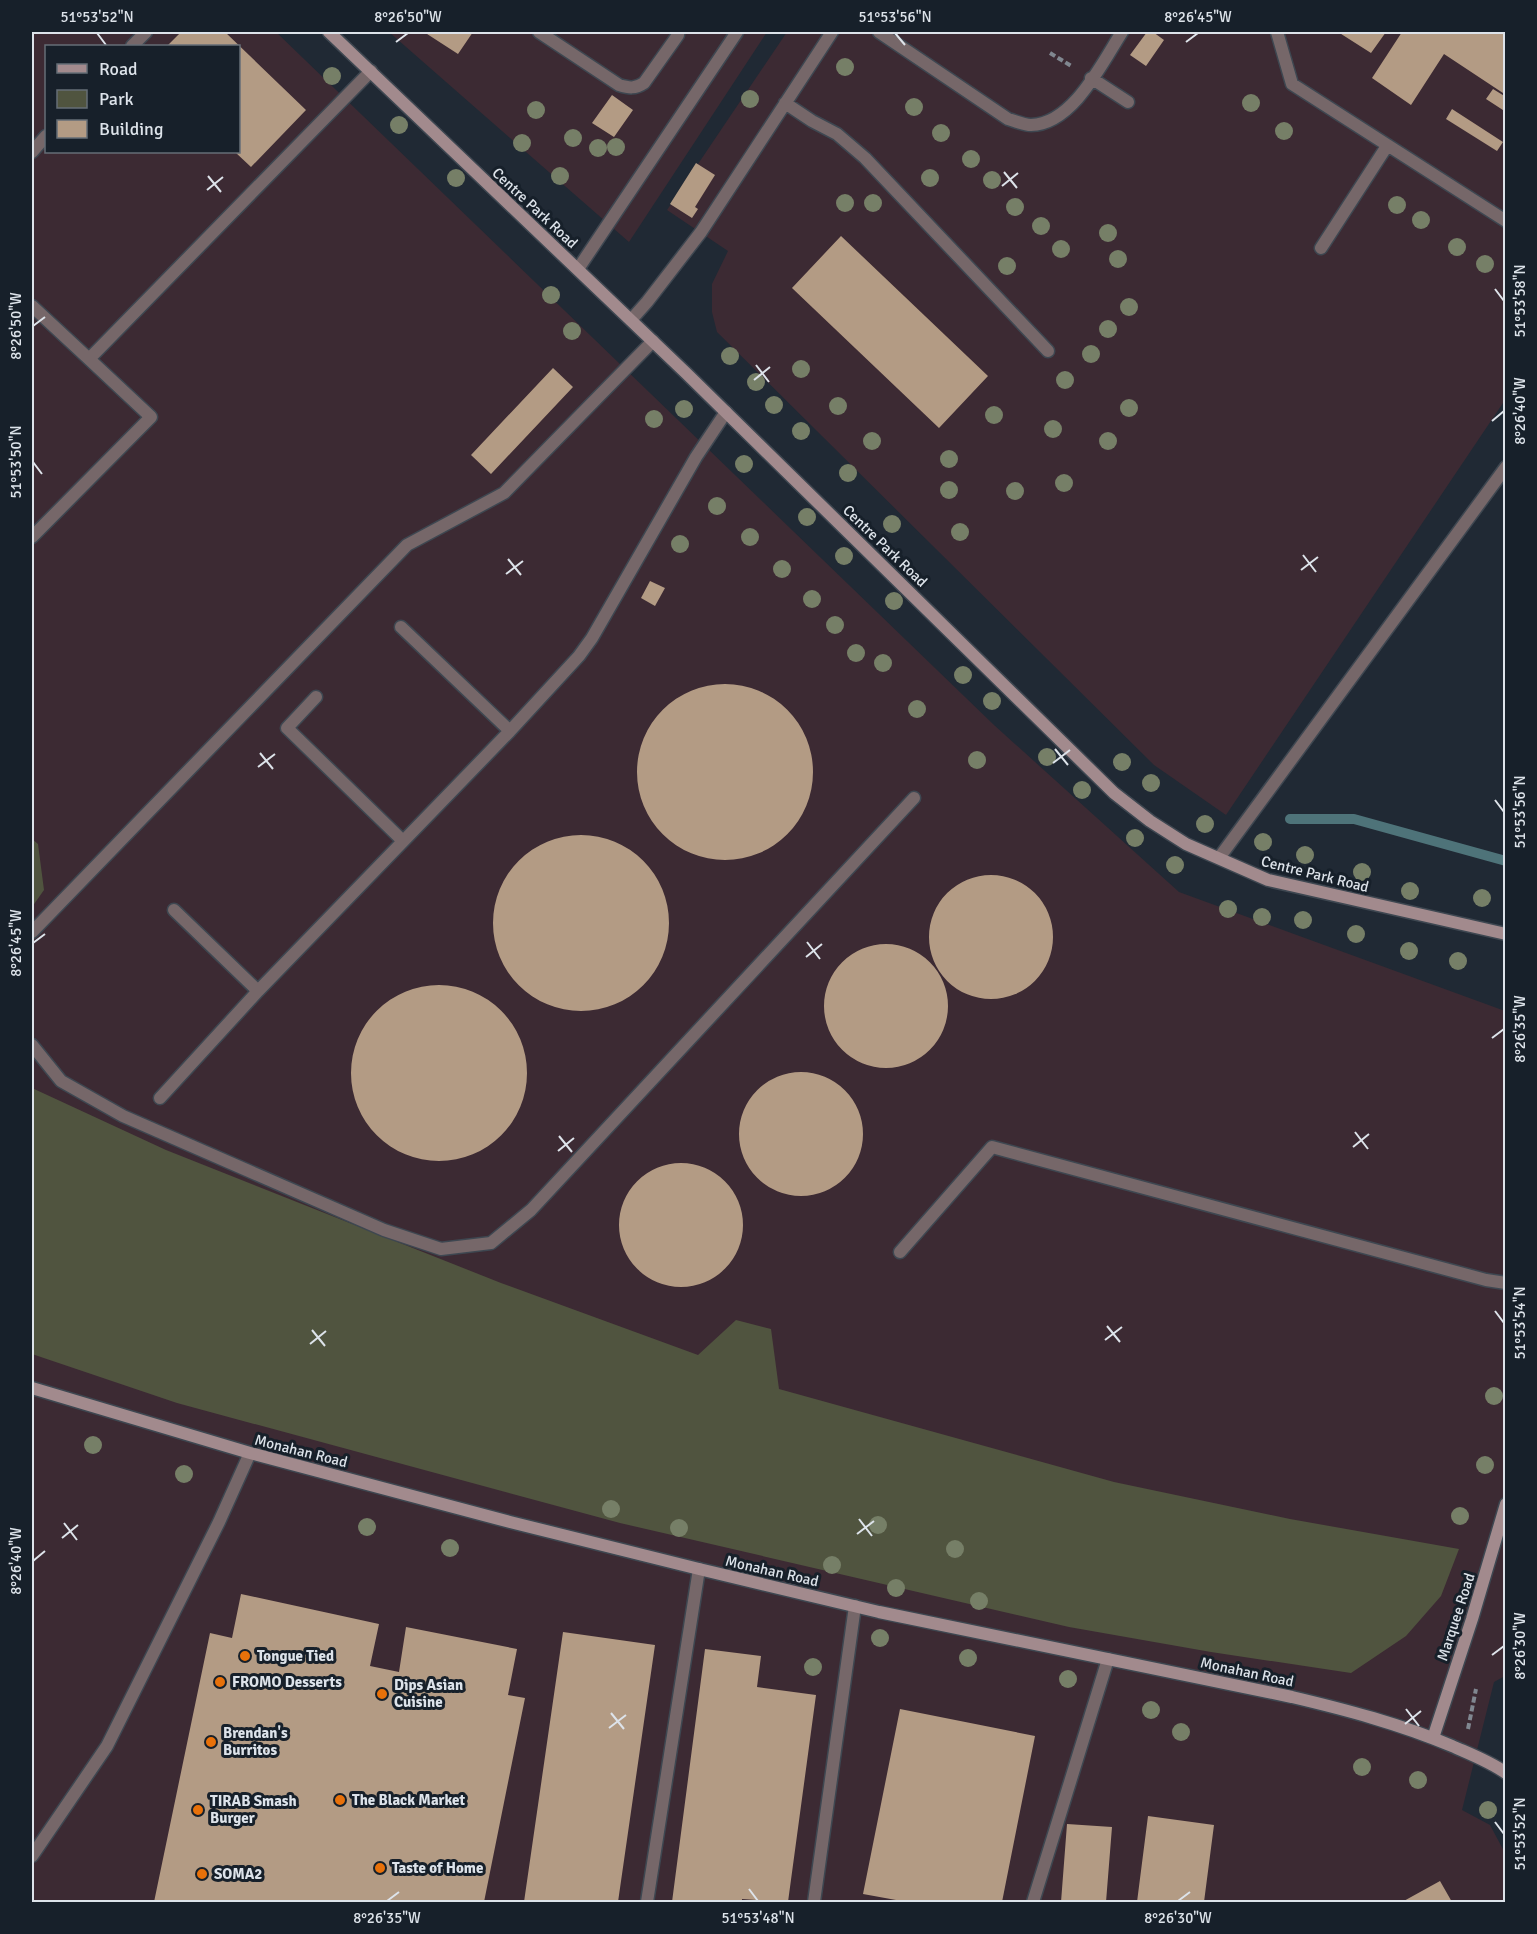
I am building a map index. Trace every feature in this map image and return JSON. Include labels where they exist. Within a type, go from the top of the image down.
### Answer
[{"type":"street","name":"Centre Park Road","points":[[329,32],[536,232],[653,341],[1114,793],[1150,821],[1186,844],[1268,880],[1506,934]]},
{"type":"street","name":"Monahan Road","points":[[32,1388],[250,1453],[520,1525],[699,1569],[855,1606],[1301,1699],[1433,1738],[1484,1760],[1506,1773]]},
{"type":"street","name":"Marquee Road","points":[[1433,1738],[1472,1620],[1506,1504]]},
{"type":"lane","points":[[133,45],[146,32]]},
{"type":"lane","points":[[539,32],[619,85],[637,88],[644,83],[678,32]]},
{"type":"lane","points":[[578,269],[737,32]]},
{"type":"lane","points":[[631,320],[701,232],[832,32]]},
{"type":"lane","points":[[879,32],[1008,119],[1029,125],[1047,123],[1064,112],[1078,98],[1122,32]]},
{"type":"lane","points":[[1276,32],[1292,84],[1506,221]]},
{"type":"lane","points":[[89,359],[371,71]]},
{"type":"lane","points":[[1091,78],[1128,102]]},
{"type":"lane","points":[[785,103],[837,134],[865,158],[1048,351]]},
{"type":"lane","points":[[32,152],[45,137]]},
{"type":"lane","points":[[1321,248],[1387,146]]},
{"type":"lane","points":[[32,306],[151,417],[32,537]]},
{"type":"lane","points":[[32,932],[407,545],[504,493],[653,341]]},
{"type":"lane","points":[[160,1098],[258,992],[510,731],[579,656],[592,638],[696,457],[726,412]]},
{"type":"lane","points":[[1219,858],[1506,467]]},
{"type":"lane","points":[[401,627],[510,731]]},
{"type":"lane","points":[[316,697],[287,728],[403,841]]},
{"type":"lane","points":[[32,1045],[61,1081],[123,1116],[384,1230],[441,1249],[490,1243],[531,1210],[914,798]]},
{"type":"lane","points":[[174,910],[258,992]]},
{"type":"lane","points":[[900,1252],[992,1147],[1486,1280],[1506,1283]]},
{"type":"lane","points":[[32,1856],[107,1746],[219,1522],[250,1453]]},
{"type":"lane","points":[[647,1902],[699,1569]]},
{"type":"lane","points":[[814,1902],[855,1606]]},
{"type":"lane","points":[[1033,1902],[1108,1659]]},
{"type":"shaded area","points":[[32,32],[276,32],[994,725],[1179,892],[1505,1011],[1505,1676],[1494,1682],[1462,1810],[1490,1825],[1505,1853],[1505,1902],[32,1902]]},
{"type":"shaded area","points":[[389,32],[767,32],[629,242]]},
{"type":"shaded area","points":[[787,32],[1505,32],[1505,400],[1226,815],[1154,765],[717,332],[712,312],[712,284],[728,251],[667,210]]},
{"type":"green space","points":[[32,839],[38,844],[44,890],[32,907]]},
{"type":"green space","points":[[32,1088],[166,1150],[501,1283],[698,1355],[736,1320],[771,1329],[779,1389],[1114,1482],[1290,1519],[1459,1549],[1441,1596],[1406,1636],[1351,1673],[1211,1652],[1069,1627],[620,1523],[177,1403],[32,1354]]},
{"type":"building","points":[[181,32],[225,32],[238,45],[168,45]]},
{"type":"building","points":[[424,32],[473,32],[458,54]]},
{"type":"building","points":[[1147,32],[1153,32],[1164,40],[1146,66],[1130,55]]},
{"type":"building","points":[[1338,32],[1386,32],[1371,53]]},
{"type":"building","points":[[1402,32],[1506,32],[1506,95],[1444,54],[1411,105],[1372,78]]},
{"type":"building","points":[[240,46],[306,110],[251,167],[236,153],[240,153]]},
{"type":"building","points":[[1493,89],[1506,97],[1506,112],[1486,99]]},
{"type":"building","points":[[612,95],[633,110],[614,137],[592,123]]},
{"type":"building","points":[[1452,109],[1503,142],[1497,151],[1446,119]]},
{"type":"building","points":[[696,163],[715,175],[695,207],[698,209],[692,218],[670,204]]},
{"type":"building","points":[[841,236],[988,376],[939,428],[792,288]]},
{"type":"building","points":[[553,368],[573,387],[491,474],[471,455]]},
{"type":"building","points":[[650,581],[665,588],[655,606],[641,598]]},
{"type":"building","points":[[725,684],[759,691],[774,699],[787,710],[798,723],[806,738],[813,772],[806,806],[798,821],[787,834],[774,845],[759,853],[725,860],[691,853],[676,845],[663,834],[652,821],[644,806],[637,772],[644,738],[652,723],[663,710],[676,699],[691,691]]},
{"type":"building","points":[[581,835],[615,842],[630,850],[643,861],[654,874],[662,889],[669,923],[662,957],[654,972],[643,985],[630,996],[615,1004],[581,1011],[547,1004],[532,996],[519,985],[508,972],[500,957],[493,923],[500,889],[508,874],[519,861],[532,850],[547,842]]},
{"type":"building","points":[[991,875],[1015,880],[1026,885],[1035,893],[1043,902],[1048,913],[1053,937],[1048,961],[1043,972],[1035,981],[1026,989],[1015,994],[991,999],[967,994],[956,989],[947,981],[939,972],[934,961],[929,937],[934,913],[939,902],[947,893],[956,885],[967,880]]},
{"type":"building","points":[[886,944],[910,949],[921,954],[930,962],[938,971],[943,982],[948,1006],[943,1030],[938,1041],[930,1050],[921,1058],[910,1063],[886,1068],[862,1063],[851,1058],[842,1050],[834,1041],[829,1030],[824,1006],[829,982],[834,971],[842,962],[851,954],[862,949]]},
{"type":"building","points":[[439,985],[473,992],[488,1000],[501,1011],[512,1024],[520,1039],[527,1073],[520,1107],[512,1122],[501,1135],[488,1146],[473,1154],[439,1161],[405,1154],[390,1146],[377,1135],[366,1122],[358,1107],[351,1073],[358,1039],[366,1024],[377,1011],[390,1000],[405,992]]},
{"type":"building","points":[[801,1072],[825,1077],[836,1082],[845,1090],[853,1099],[858,1110],[863,1134],[858,1158],[853,1169],[845,1178],[836,1186],[825,1191],[801,1196],[777,1191],[766,1186],[757,1178],[749,1169],[744,1158],[739,1134],[744,1110],[749,1099],[757,1090],[766,1082],[777,1077]]},
{"type":"building","points":[[681,1163],[705,1168],[716,1173],[725,1181],[733,1190],[738,1201],[743,1225],[738,1249],[733,1260],[725,1269],[716,1277],[705,1282],[681,1287],[657,1282],[646,1277],[637,1269],[629,1260],[624,1249],[619,1225],[624,1201],[629,1190],[637,1181],[646,1173],[657,1168]]},
{"type":"building","name":"The Black Market","points":[[241,1594],[379,1624],[370,1666],[399,1672],[406,1627],[517,1649],[508,1695],[525,1698],[484,1902],[154,1902],[210,1633],[232,1638]]},
{"type":"building","points":[[563,1632],[655,1645],[618,1902],[524,1902]]},
{"type":"building","points":[[705,1649],[761,1656],[757,1687],[816,1695],[788,1902],[742,1899],[742,1902],[672,1902]]},
{"type":"building","points":[[900,1709],[1035,1736],[1002,1902],[907,1902],[863,1894]]},
{"type":"building","points":[[1148,1816],[1214,1825],[1204,1902],[1137,1902]]},
{"type":"building","points":[[1067,1824],[1112,1827],[1106,1902],[1061,1902]]},
{"type":"building","points":[[1440,1881],[1452,1902],[1402,1902]]},
{"type":"waterway","points":[[1290,819],[1354,819],[1506,861]]},
{"type":"place","name":"Tongue Tied","points":[[245,1656]]},
{"type":"place","name":"FROMO Desserts","points":[[220,1682]]},
{"type":"place","name":"Dips Asian Cuisine","points":[[382,1694]]},
{"type":"place","name":"Brendan's Burritos","points":[[211,1742]]},
{"type":"place","name":"The Black Market","points":[[340,1800]]},
{"type":"place","name":"TIRAB Smash Burger","points":[[198,1810]]},
{"type":"place","name":"Taste of Home","points":[[380,1868]]},
{"type":"place","name":"SOMA2","points":[[202,1874]]}]
